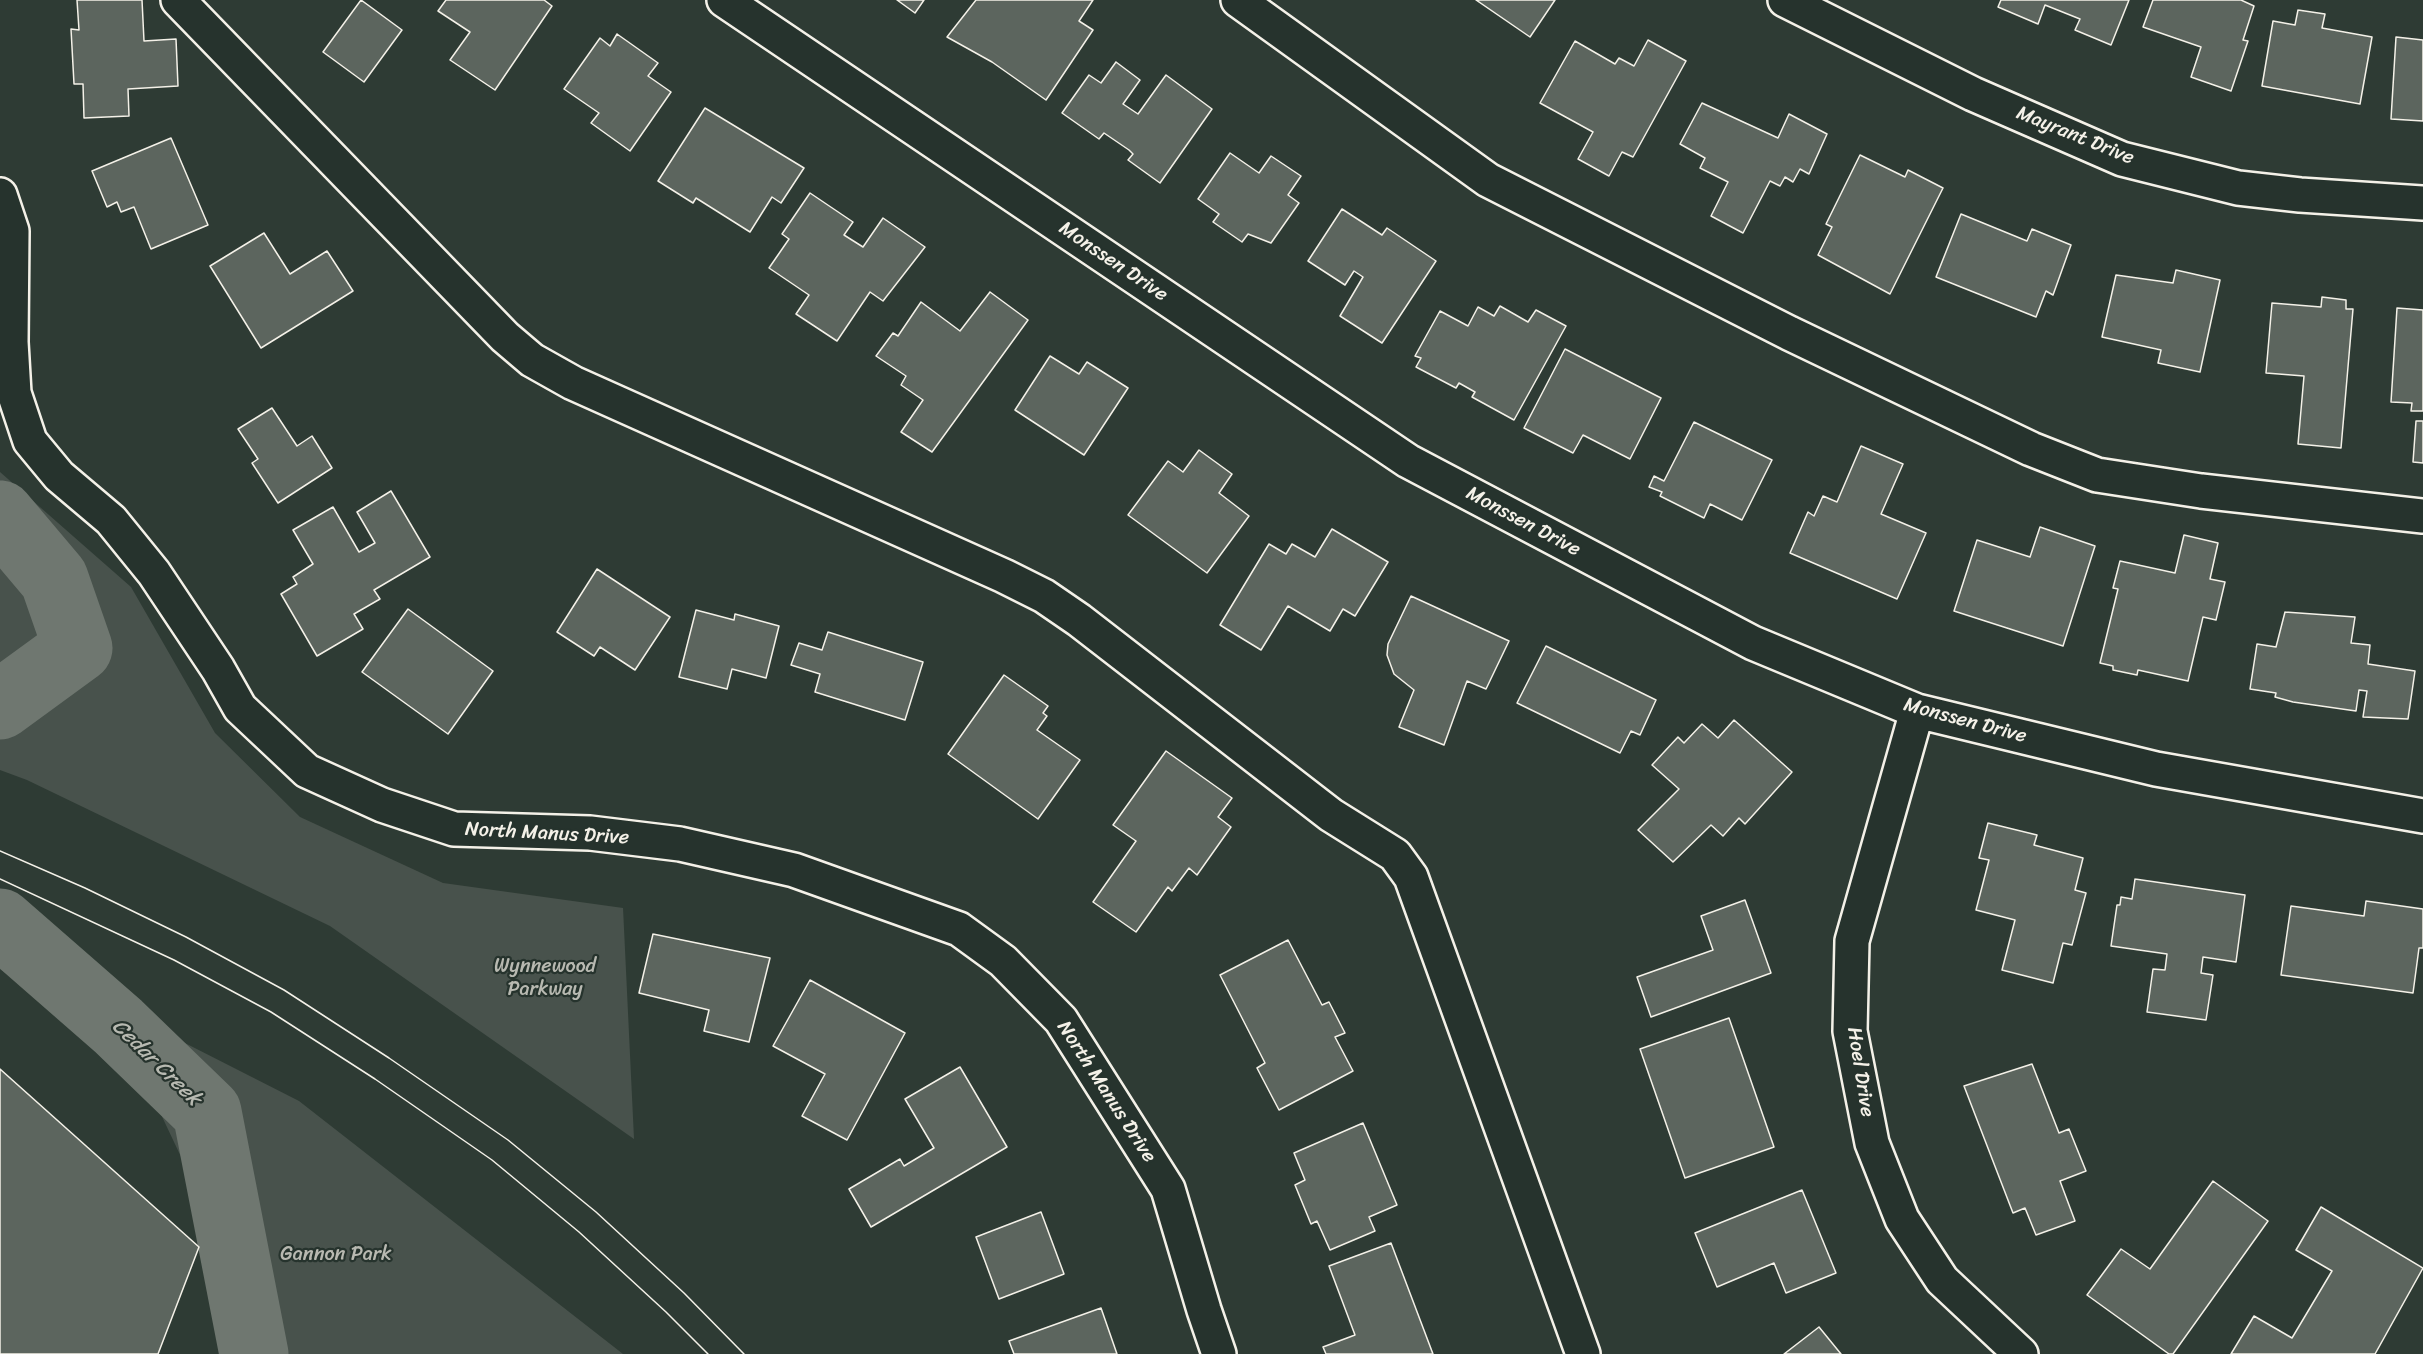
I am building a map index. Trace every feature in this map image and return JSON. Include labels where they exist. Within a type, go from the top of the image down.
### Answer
[{"type":"street","points":[[178,0],[505,337],[532,360],[573,383],[1044,596],[1079,620],[1331,815],[1395,855],[1411,877],[1583,1354]]},
{"type":"street","name":"Monssen Drive","points":[[724,0],[1408,461],[1753,643],[1917,711],[2156,768],[2423,816]]},
{"type":"street","points":[[1238,0],[1488,180],[1789,333],[2031,449],[2097,475],[2201,491],[2423,516]]},
{"type":"street","name":"Mayrant Drive","points":[[1785,0],[1973,94],[2122,159],[2238,188],[2300,195],[2423,203]]},
{"type":"street","name":"North Manus Drive","points":[[0,195],[12,231],[11,342],[14,393],[30,441],[59,476],[111,520],[154,573],[218,669],[240,708],[307,771],[382,805],[454,830],[590,833],[680,844],[794,870],[959,928],[1003,961],[1061,1020],[1168,1189],[1219,1354]]},
{"type":"street","name":"Hoel Drive","points":[[1917,711],[1852,941],[1850,1031],[1872,1143],[1902,1219],[1942,1280],[2021,1354]]},
{"type":"green space","name":"Wynnewood Parkway","points":[[0,472],[131,587],[215,733],[300,817],[443,883],[623,908],[634,1139],[330,926],[27,780],[0,770]]},
{"type":"green space","name":"Gannon Park","points":[[0,949],[299,1101],[623,1354],[274,1354],[141,1072],[0,969]]},
{"type":"building","points":[[77,0],[142,0],[144,41],[176,39],[178,86],[128,89],[129,116],[84,118],[83,84],[74,84],[71,29],[79,30]]},
{"type":"building","points":[[361,0],[402,30],[364,82],[323,52]]},
{"type":"building","points":[[446,0],[544,0],[552,6],[495,90],[450,60],[470,32],[438,11]]},
{"type":"building","points":[[897,0],[924,0],[915,13]]},
{"type":"building","points":[[976,0],[1093,0],[1079,21],[1093,30],[1046,100],[992,62],[947,37]]},
{"type":"building","points":[[1476,0],[1555,0],[1530,37]]},
{"type":"building","points":[[2001,0],[2129,0],[2111,45],[2075,30],[2080,19],[2045,5],[2038,24],[1998,7]]},
{"type":"building","points":[[2153,0],[2241,0],[2254,6],[2243,40],[2248,41],[2231,91],[2191,77],[2201,47],[2143,27]]},
{"type":"building","points":[[2298,10],[2325,14],[2322,28],[2372,37],[2360,104],[2262,86],[2273,21],[2295,25]]},
{"type":"building","points":[[617,34],[658,63],[648,76],[671,92],[630,151],[591,123],[599,113],[564,89],[600,38],[610,46]]},
{"type":"building","points":[[2396,37],[2423,40],[2423,121],[2391,119]]},
{"type":"building","points":[[1648,40],[1686,61],[1633,157],[1622,152],[1609,176],[1578,159],[1593,132],[1540,103],[1575,41],[1615,64],[1619,58],[1634,66]]},
{"type":"building","points":[[1116,62],[1140,80],[1123,104],[1138,114],[1166,75],[1212,109],[1160,183],[1128,160],[1133,154],[1129,150],[1104,133],[1099,139],[1062,113],[1089,75],[1101,83]]},
{"type":"building","points":[[1702,103],[1778,138],[1789,114],[1827,134],[1809,174],[1800,169],[1793,182],[1785,177],[1780,186],[1770,181],[1743,233],[1711,216],[1728,182],[1700,168],[1705,158],[1680,144]]},
{"type":"building","points":[[705,108],[804,168],[781,203],[772,197],[750,232],[696,198],[693,203],[658,181]]},
{"type":"building","points":[[171,138],[208,225],[151,249],[134,207],[121,212],[117,202],[107,207],[92,171]]},
{"type":"building","points":[[1230,153],[1259,173],[1271,156],[1301,176],[1288,195],[1299,203],[1271,243],[1248,234],[1242,242],[1213,222],[1219,214],[1198,199]]},
{"type":"building","points":[[1860,155],[1905,177],[1908,170],[1943,188],[1890,294],[1818,255],[1832,227],[1826,224]]},
{"type":"building","points":[[810,193],[853,222],[844,235],[863,247],[883,218],[925,247],[883,301],[870,292],[837,341],[796,314],[809,295],[769,268],[789,239],[782,234]]},
{"type":"building","points":[[1342,209],[1382,235],[1387,228],[1436,261],[1382,343],[1340,316],[1363,277],[1354,271],[1345,285],[1308,261]]},
{"type":"building","points":[[1961,214],[2027,241],[2032,229],[2071,245],[2053,295],[2046,291],[2036,317],[1936,277]]},
{"type":"building","points":[[264,233],[290,274],[327,251],[353,291],[261,348],[210,266]]},
{"type":"building","points":[[2176,270],[2220,280],[2200,372],[2158,363],[2161,350],[2102,337],[2116,275],[2173,283]]},
{"type":"building","points":[[990,292],[1028,320],[932,452],[901,432],[923,400],[901,385],[906,376],[876,356],[893,333],[898,336],[921,302],[960,331]]},
{"type":"building","points":[[2322,297],[2346,300],[2346,309],[2353,309],[2341,448],[2298,444],[2304,376],[2266,373],[2272,303],[2321,307]]},
{"type":"building","points":[[1500,306],[1528,322],[1536,310],[1566,326],[1514,420],[1472,397],[1475,392],[1459,383],[1456,388],[1416,367],[1421,358],[1415,356],[1440,311],[1468,326],[1478,307],[1494,316]]},
{"type":"building","points":[[2397,308],[2423,310],[2423,411],[2411,411],[2412,403],[2391,402]]},
{"type":"building","points":[[1565,349],[1661,398],[1630,459],[1583,435],[1573,453],[1524,428]]},
{"type":"building","points":[[1050,356],[1079,374],[1087,362],[1128,388],[1084,455],[1015,410]]},
{"type":"building","points":[[272,408],[297,446],[312,436],[332,468],[278,503],[252,463],[258,459],[238,429]]},
{"type":"building","points":[[2416,421],[2423,421],[2423,463],[2413,462]]},
{"type":"building","points":[[1694,422],[1772,460],[1742,520],[1710,504],[1704,518],[1660,496],[1662,492],[1649,487],[1654,476],[1664,481]]},
{"type":"building","points":[[1861,446],[1903,464],[1881,514],[1926,533],[1897,599],[1790,553],[1808,512],[1814,516],[1823,496],[1837,502]]},
{"type":"building","points":[[1199,450],[1232,474],[1219,493],[1249,516],[1207,573],[1128,515],[1168,461],[1183,472]]},
{"type":"building","points":[[391,491],[430,557],[374,590],[380,599],[354,614],[363,629],[317,656],[281,594],[297,584],[293,577],[313,564],[293,530],[333,507],[359,552],[375,543],[357,512]]},
{"type":"building","points":[[2040,527],[2095,546],[2063,646],[1954,611],[1977,540],[2030,557]]},
{"type":"building","points":[[1332,529],[1388,562],[1355,616],[1343,609],[1330,631],[1288,606],[1261,650],[1220,625],[1269,544],[1286,554],[1292,544],[1315,557]]},
{"type":"building","points":[[2184,535],[2218,543],[2210,579],[2225,582],[2216,620],[2203,617],[2188,681],[2138,670],[2137,675],[2113,670],[2113,666],[2100,663],[2118,589],[2113,588],[2120,561],[2175,573]]},
{"type":"building","points":[[597,569],[670,617],[635,670],[600,647],[594,656],[557,632]]},
{"type":"building","points":[[1411,596],[1509,641],[1486,689],[1467,681],[1444,745],[1399,727],[1414,690],[1394,674],[1387,655],[1388,644]]},
{"type":"building","points":[[408,609],[493,671],[448,734],[362,672]]},
{"type":"building","points":[[696,610],[734,620],[735,614],[779,626],[766,678],[732,669],[727,689],[679,677]]},
{"type":"building","points":[[2285,612],[2355,617],[2351,643],[2370,645],[2368,664],[2415,671],[2408,719],[2363,717],[2367,691],[2359,690],[2356,711],[2293,702],[2275,697],[2276,693],[2250,689],[2257,644],[2276,647]]},
{"type":"building","points":[[828,632],[923,662],[905,720],[815,692],[820,674],[791,665],[799,643],[822,650]]},
{"type":"building","points":[[1546,646],[1656,700],[1640,735],[1631,731],[1620,753],[1517,703]]},
{"type":"building","points":[[1004,675],[1048,706],[1043,713],[1047,716],[1037,730],[1080,760],[1038,819],[948,754]]},
{"type":"building","points":[[1734,720],[1792,772],[1745,824],[1739,818],[1723,836],[1711,825],[1673,862],[1638,830],[1679,789],[1652,765],[1678,737],[1684,743],[1702,724],[1718,738]]},
{"type":"building","points":[[1166,751],[1232,798],[1218,817],[1231,827],[1197,875],[1189,868],[1172,891],[1168,887],[1136,932],[1093,902],[1136,841],[1113,825]]},
{"type":"building","points":[[1988,823],[2037,835],[2034,845],[2083,858],[2075,890],[2086,893],[2072,945],[2063,943],[2053,983],[2002,970],[2015,920],[1976,910],[1989,860],[1979,858]]},
{"type":"building","points":[[2135,879],[2245,895],[2236,962],[2203,957],[2201,973],[2213,975],[2206,1020],[2147,1012],[2153,969],[2165,970],[2167,954],[2111,946],[2117,905],[2120,905],[2121,897],[2132,899]]},
{"type":"building","points":[[1745,900],[1771,973],[1651,1017],[1637,977],[1713,950],[1701,916]]},
{"type":"building","points":[[2366,901],[2423,909],[2423,948],[2419,948],[2413,993],[2281,975],[2291,906],[2364,916]]},
{"type":"building","points":[[653,934],[770,958],[749,1042],[704,1031],[709,1010],[639,993]]},
{"type":"building","points":[[1288,940],[1322,1005],[1329,1002],[1345,1033],[1335,1037],[1353,1071],[1279,1110],[1257,1068],[1265,1063],[1220,975]]},
{"type":"building","points":[[810,980],[905,1033],[847,1140],[802,1116],[825,1074],[773,1046]]},
{"type":"building","points":[[1729,1018],[1774,1147],[1685,1178],[1640,1049]]},
{"type":"building","points":[[2032,1064],[2059,1133],[2069,1129],[2086,1171],[2060,1181],[2075,1221],[2036,1235],[2025,1208],[2013,1213],[1964,1086]]},
{"type":"building","points":[[960,1067],[1007,1147],[871,1227],[849,1189],[900,1159],[904,1166],[934,1148],[905,1099]]},
{"type":"building","points":[[0,1069],[199,1247],[158,1354],[0,1354]]},
{"type":"building","points":[[1363,1123],[1397,1205],[1369,1217],[1375,1231],[1330,1250],[1317,1221],[1311,1224],[1295,1185],[1305,1180],[1294,1153]]},
{"type":"building","points":[[2213,1181],[2268,1221],[2173,1354],[2169,1354],[2087,1295],[2121,1249],[2150,1269]]},
{"type":"building","points":[[1802,1190],[1836,1273],[1786,1293],[1774,1263],[1717,1287],[1695,1233]]},
{"type":"building","points":[[2321,1207],[2423,1268],[2375,1354],[2231,1354],[2254,1316],[2292,1338],[2332,1271],[2296,1250]]},
{"type":"building","points":[[1041,1212],[1064,1274],[999,1299],[976,1237]]},
{"type":"building","points":[[1391,1243],[1433,1354],[1326,1354],[1323,1347],[1355,1335],[1329,1266]]},
{"type":"building","points":[[1101,1308],[1117,1354],[1014,1354],[1009,1341]]},
{"type":"building","points":[[1819,1327],[1841,1354],[1784,1354]]},
{"type":"waterway","name":"Cedar Creek","points":[[0,515],[54,579],[78,648],[0,705]]},
{"type":"waterway","name":"Cedar Creek","points":[[0,923],[118,1026],[207,1112],[254,1354]]},
{"type":"tram line","points":[[0,851],[85,888],[186,937],[284,990],[389,1058],[508,1140],[596,1212],[684,1293],[744,1354]]},
{"type":"tram line","points":[[0,879],[174,960],[271,1012],[375,1079],[492,1160],[579,1232],[708,1354]]}]
